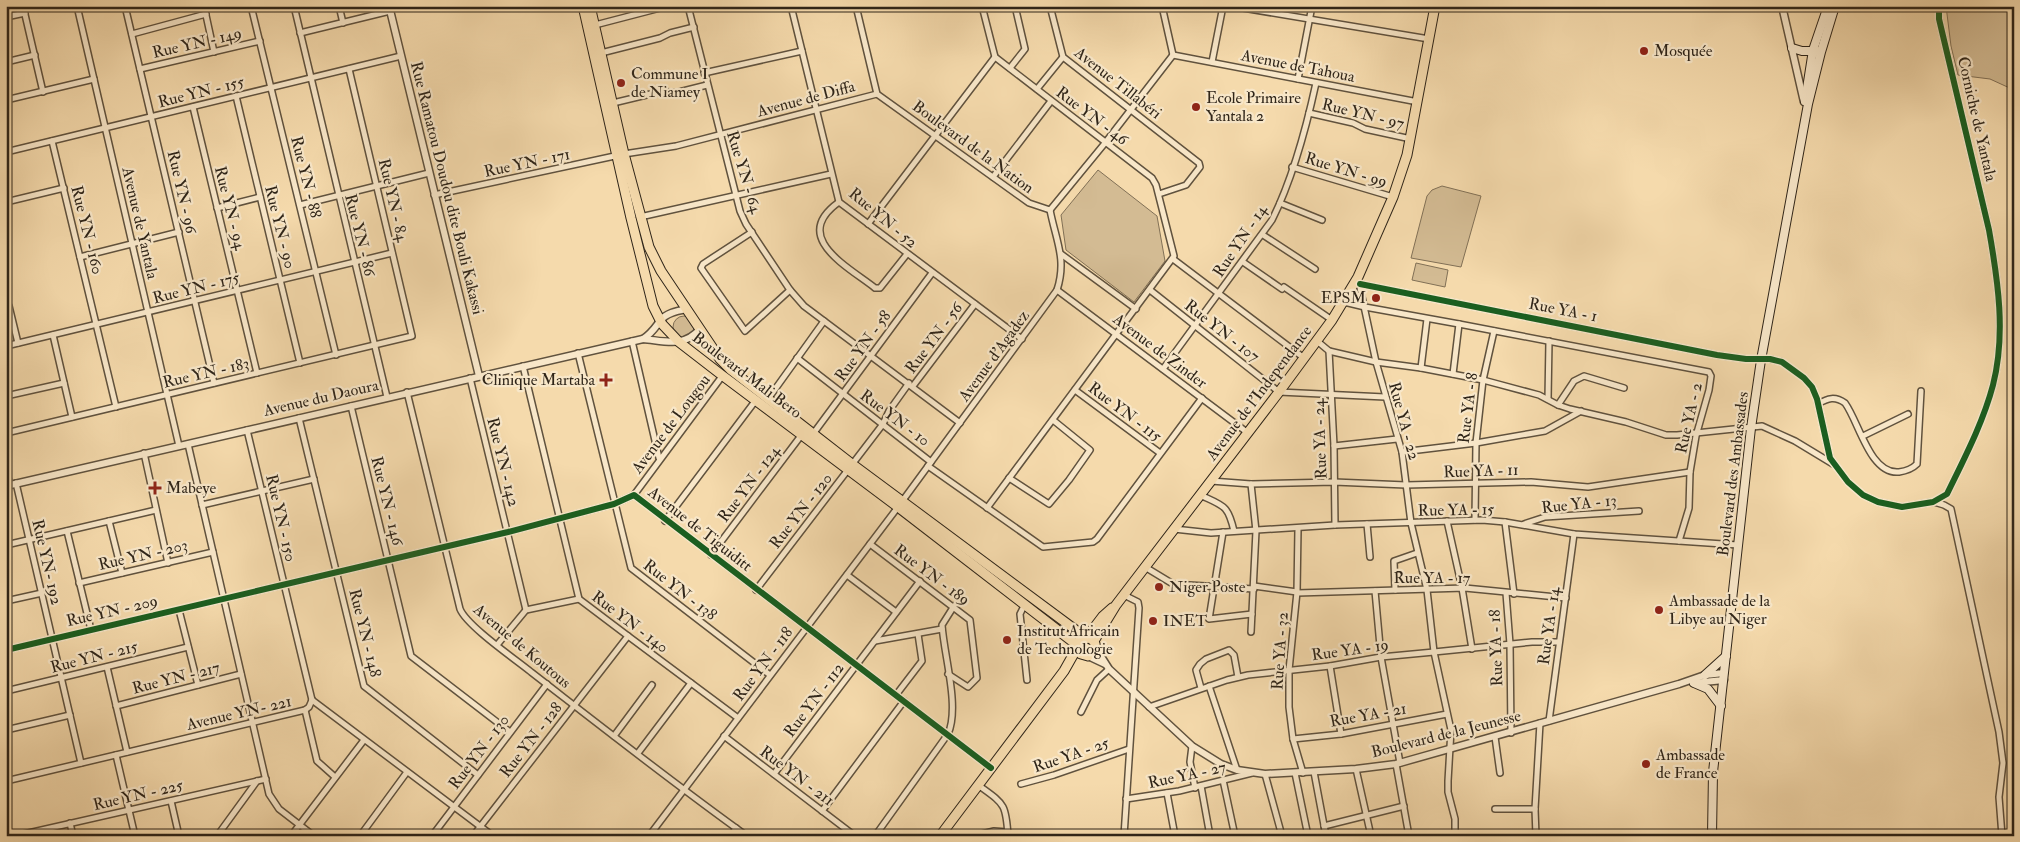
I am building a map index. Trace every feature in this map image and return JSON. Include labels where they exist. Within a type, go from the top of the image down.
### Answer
[{"type":"main road","name":"Boulevard Mali Bero","points":[[582,6],[621,155],[652,253],[717,356],[761,398]]},
{"type":"main road","name":"Boulevard Mali Bero","points":[[590,6],[613,104],[621,155],[650,294],[660,321],[679,342],[723,376],[761,398],[1028,601],[1090,641]]},
{"type":"main road","name":"Avenue de l'Independance","points":[[1090,641],[1279,392],[1359,280],[1392,197],[1411,139],[1436,6]]},
{"type":"main road","name":"Boulevard des Ambassades","points":[[1712,836],[1714,772],[1751,428],[1761,360],[1806,118],[1806,104],[1817,51],[1831,8]]},
{"type":"main road","points":[[1792,48],[1802,51],[1817,51]]},
{"type":"main road","name":"Boulevard Mali Bero","points":[[1028,601],[1082,651]]},
{"type":"main road","points":[[1079,641],[1090,641],[1093,653],[1082,651],[1079,641]]},
{"type":"main road","points":[[941,835],[1064,671],[1082,651]]},
{"type":"main road","points":[[1705,675],[1726,656]]},
{"type":"main road","points":[[1694,683],[1708,689],[1721,706]]},
{"type":"street","points":[[24,6],[43,92]]},
{"type":"street","name":"Avenue de Yantala","points":[[77,6],[179,446]]},
{"type":"street","name":"Rue YN - 96","points":[[125,6],[214,384]]},
{"type":"street","points":[[204,6],[214,52]]},
{"type":"street","name":"Rue YN - 88","points":[[251,6],[336,354]]},
{"type":"street","name":"Rue YN - 86","points":[[294,6],[387,397]]},
{"type":"street","points":[[340,6],[343,23]]},
{"type":"street","points":[[594,26],[668,6]]},
{"type":"street","name":"Rue YN - 64","points":[[688,6],[719,135],[742,217],[790,290],[804,306],[960,423]]},
{"type":"street","name":"Rue YN - 52","points":[[791,6],[839,202],[1022,339]]},
{"type":"street","points":[[856,6],[878,94]]},
{"type":"street","points":[[868,224],[995,58],[982,6]]},
{"type":"street","points":[[1010,68],[1025,49],[1015,6]]},
{"type":"street","name":"Avenue Tillabéri","points":[[1050,6],[1063,56],[1198,161],[1200,167],[1189,183],[1158,194]]},
{"type":"street","points":[[1050,210],[1173,55],[1162,6]]},
{"type":"street","points":[[1212,62],[1223,6]]},
{"type":"street","points":[[1231,6],[1430,39]]},
{"type":"street","points":[[1298,79],[1312,6]]},
{"type":"street","points":[[1782,6],[1806,104]]},
{"type":"street","name":"Corniche de Yantala","points":[[1939,6],[1939,20],[1989,230],[1995,263],[2000,323],[1996,367],[1988,400],[1966,456],[1948,494]]},
{"type":"street","points":[[300,33],[390,9]]},
{"type":"street","name":"Rue Ramatou Doudou dite Bouli Kakassi","points":[[390,9],[479,376]]},
{"type":"street","points":[[6,18],[25,13]]},
{"type":"street","points":[[132,34],[206,14]]},
{"type":"street","points":[[601,53],[694,27]]},
{"type":"street","name":"Rue YN - 149","points":[[140,69],[260,41]]},
{"type":"street","points":[[704,73],[802,51]]},
{"type":"street","points":[[6,62],[35,55]]},
{"type":"street","name":"Avenue de Tahoua","points":[[1173,55],[1418,102]]},
{"type":"street","name":"Rue YN - 155","points":[[6,152],[401,56]]},
{"type":"street","points":[[1037,89],[1063,56]]},
{"type":"street","name":"Rue YN - 46","points":[[995,58],[1152,178],[1158,194],[1173,258]]},
{"type":"street","name":"Rue YN - 84","points":[[349,69],[412,336]]},
{"type":"street","points":[[6,100],[94,79]]},
{"type":"street","name":"Rue YN - 14","points":[[1163,369],[1263,235],[1280,203],[1309,114],[1316,83]]},
{"type":"street","points":[[613,104],[663,91],[675,93],[707,85]]},
{"type":"street","name":"Avenue de Diffa","points":[[621,155],[719,135],[878,94]]},
{"type":"street","name":"Boulevard de la Nation","points":[[878,94],[1029,203],[1050,210]]},
{"type":"street","name":"Rue YN - 90","points":[[236,96],[300,363]]},
{"type":"street","points":[[993,177],[1052,101]]},
{"type":"street","name":"Rue YN - 94","points":[[193,107],[257,373]]},
{"type":"street","name":"Rue YN - 97","points":[[1309,114],[1353,123],[1365,129],[1411,139]]},
{"type":"street","name":"Rue YN - 160","points":[[52,141],[116,407]]},
{"type":"street","name":"Rue YN - 171","points":[[434,195],[621,155]]},
{"type":"street","name":"Rue YN - 99","points":[[1292,167],[1392,197]]},
{"type":"street","points":[[300,206],[429,173]]},
{"type":"street","points":[[640,217],[831,174]]},
{"type":"street","points":[[6,202],[64,188]]},
{"type":"street","points":[[217,208],[260,197]]},
{"type":"street","points":[[839,202],[824,214],[820,224],[821,238],[829,253],[875,288],[880,288],[907,254]]},
{"type":"street","points":[[1280,203],[1322,220]]},
{"type":"street","name":"Avenue d'Agadez","points":[[900,504],[1058,290],[1061,274],[1061,254],[1050,210]]},
{"type":"street","points":[[80,257],[179,232]]},
{"type":"street","points":[[752,232],[703,264],[701,268],[745,331],[790,290]]},
{"type":"street","points":[[1263,235],[1314,269]]},
{"type":"street","name":"Rue YN - 175","points":[[6,346],[392,253]]},
{"type":"street","points":[[1061,254],[1136,309]]},
{"type":"street","points":[[987,508],[1173,258],[1304,358]]},
{"type":"street","points":[[1243,262],[1332,320]]},
{"type":"street","name":"Rue YN - 58","points":[[807,432],[843,394],[932,273]]},
{"type":"street","name":"Rue YA - 1","points":[[1359,280],[1717,355],[1746,360],[1761,360]]},
{"type":"street","name":"Rue YA - 22","points":[[1359,280],[1376,362],[1402,452],[1411,524],[1428,590],[1434,652],[1451,730],[1448,792],[1455,819],[1455,836]]},
{"type":"street","name":"Avenue de Zinder","points":[[1058,290],[1248,433]]},
{"type":"street","name":"Rue YN - 107","points":[[1150,290],[1279,392]]},
{"type":"street","name":"Rue YA - 2","points":[[1344,302],[1709,372],[1711,376],[1707,400],[1697,433],[1690,472],[1689,508],[1679,541]]},
{"type":"street","name":"Rue YN - 56","points":[[850,467],[883,424],[892,406],[975,304]]},
{"type":"street","points":[[9,306],[18,343]]},
{"type":"street","points":[[643,339],[655,331],[660,321],[671,313],[686,309]]},
{"type":"street","points":[[1421,368],[1427,319]]},
{"type":"street","points":[[665,521],[824,321]]},
{"type":"street","points":[[1453,374],[1459,324]]},
{"type":"street","points":[[679,342],[691,339],[700,329]]},
{"type":"street","name":"Rue YA - 8","points":[[1475,520],[1476,443],[1483,380],[1494,331]]},
{"type":"street","points":[[53,335],[72,417]]},
{"type":"street","name":"Rue YN - 183","points":[[6,433],[412,336]]},
{"type":"street","name":"Avenue du Daoura","points":[[11,484],[632,341],[643,339],[679,342]]},
{"type":"street","points":[[632,341],[660,458]]},
{"type":"street","points":[[1317,341],[1329,352],[1483,380],[1539,395],[1558,405],[1626,422],[1666,435],[1762,426],[1786,437],[1835,465]]},
{"type":"street","points":[[1548,399],[1549,341]]},
{"type":"street","name":"Rue YA - 24","points":[[1329,352],[1334,446],[1335,525]]},
{"type":"street","name":"Rue YN - 138","points":[[578,353],[629,564],[634,571],[770,675]]},
{"type":"street","name":"Rue YN - 10","points":[[796,358],[883,424],[930,464],[987,508],[1043,547],[1093,542],[1098,539],[1202,398]]},
{"type":"street","points":[[1761,360],[1770,359],[1782,362],[1799,374],[1812,387],[1818,404],[1830,458],[1853,486],[1863,494],[1878,502],[1902,507],[1933,502],[1948,494],[1999,732],[2003,763],[1999,802],[2002,836]]},
{"type":"street","name":"Rue YN - 140","points":[[523,366],[580,598],[738,718]]},
{"type":"street","name":"Avenue de Lougou","points":[[634,495],[729,368]]},
{"type":"street","points":[[1558,405],[1574,381],[1584,376],[1624,388]]},
{"type":"street","name":"Rue YN - 142","points":[[470,378],[526,610]]},
{"type":"street","points":[[6,396],[64,383]]},
{"type":"street","name":"Rue YN - 115","points":[[1075,390],[1160,454]]},
{"type":"street","points":[[1818,404],[1829,398],[1845,403],[1873,458],[1887,470],[1900,472],[1913,468],[1917,464],[1921,391]]},
{"type":"street","name":"Avenue de Koutous","points":[[407,392],[462,613],[497,645],[747,836]]},
{"type":"street","points":[[1279,392],[1331,396],[1385,397]]},
{"type":"street","name":"Rue YN - 146","points":[[351,406],[411,656],[510,732]]},
{"type":"street","points":[[1402,452],[1476,443],[1545,431],[1582,411]]},
{"type":"street","points":[[1863,436],[1908,414]]},
{"type":"street","name":"Rue YN - 148","points":[[299,418],[364,686],[478,775]]},
{"type":"street","points":[[1009,478],[1049,504],[1069,480],[1090,450],[1053,420]]},
{"type":"street","name":"Rue YN - 150","points":[[247,430],[312,700]]},
{"type":"street","name":"Rue YN - 124","points":[[711,555],[807,432]]},
{"type":"street","points":[[1334,446],[1397,438]]},
{"type":"street","points":[[188,444],[270,794],[274,802],[314,836]]},
{"type":"street","points":[[144,453],[168,562]]},
{"type":"street","name":"Rue YN - 120","points":[[756,590],[850,467]]},
{"type":"street","name":"Rue YN- 192","points":[[6,470],[29,540],[82,763]]},
{"type":"street","name":"Rue YA - 11","points":[[1211,481],[1251,484],[1334,482],[1406,485],[1474,485],[1531,482],[1588,487],[1690,472]]},
{"type":"street","points":[[202,505],[314,479]]},
{"type":"street","name":"Rue YA - 32","points":[[1251,484],[1256,531],[1251,632]]},
{"type":"street","name":"Avenue de Tiguiditt","points":[[224,600],[508,532],[614,504],[634,495],[665,521],[991,768]]},
{"type":"street","points":[[1200,495],[1227,509],[1231,516],[1234,531]]},
{"type":"street","points":[[1933,502],[1951,509]]},
{"type":"street","name":"Rue YN - 118","points":[[649,836],[900,504]]},
{"type":"street","points":[[6,545],[156,510]]},
{"type":"street","name":"Rue YA - 13","points":[[1522,525],[1545,517],[1639,510]]},
{"type":"street","name":"Rue YA - 15","points":[[1174,529],[1202,533],[1298,529],[1335,525],[1411,524],[1475,520],[1505,522],[1574,534],[1738,545]]},
{"type":"street","points":[[109,521],[122,573]]},
{"type":"street","points":[[1446,522],[1462,588],[1472,649]]},
{"type":"street","points":[[1505,522],[1514,594]]},
{"type":"street","points":[[1367,524],[1370,556]]},
{"type":"street","name":"Rue YA - 32","points":[[1298,529],[1297,593],[1289,670],[1289,707],[1293,739],[1302,773]]},
{"type":"street","points":[[67,531],[90,630]]},
{"type":"street","points":[[1224,532],[1209,619],[1252,614]]},
{"type":"street","name":"Rue YA - 14","points":[[1549,721],[1574,534]]},
{"type":"street","name":"Rue YN - 189","points":[[870,544],[954,606],[970,621],[978,677],[968,687],[948,674]]},
{"type":"street","name":"Rue YN - 203","points":[[79,583],[213,552]]},
{"type":"street","points":[[1395,590],[1394,561],[1417,553]]},
{"type":"street","name":"Rue YA - 17","points":[[1145,568],[1170,583],[1254,588],[1297,593],[1462,588],[1566,598]]},
{"type":"street","points":[[847,575],[896,612]]},
{"type":"street","name":"Rue YN - 112","points":[[774,774],[920,581]]},
{"type":"street","points":[[1374,591],[1381,658],[1410,836]]},
{"type":"street","points":[[6,601],[42,593]]},
{"type":"street","name":"Rue YA - 18","points":[[1506,593],[1510,644],[1511,733]]},
{"type":"street","points":[[1124,595],[1136,601],[1139,605],[1124,836]]},
{"type":"street","points":[[497,645],[526,610],[580,598]]},
{"type":"street","name":"Rue YN - 209","points":[[6,650],[224,600]]},
{"type":"street","points":[[1027,680],[1020,614],[1028,601]]},
{"type":"street","points":[[875,836],[948,734],[953,718],[942,624],[954,606]]},
{"type":"street","points":[[179,610],[198,686]]},
{"type":"street","points":[[875,641],[942,629]]},
{"type":"street","points":[[896,695],[922,661],[918,634]]},
{"type":"street","name":"Rue YN - 128","points":[[473,836],[628,636]]},
{"type":"street","points":[[1090,641],[1107,666]]},
{"type":"street","name":"Rue YA - 19","points":[[1149,707],[1238,676],[1434,652],[1510,644],[1559,642]]},
{"type":"street","name":"Rue YN - 215","points":[[6,691],[188,647]]},
{"type":"street","points":[[1201,688],[1196,670],[1200,664],[1229,650],[1234,655],[1238,676]]},
{"type":"street","points":[[1082,651],[1107,666]]},
{"type":"street","points":[[1081,712],[1097,680],[1107,666]]},
{"type":"street","name":"Boulevard de la Jeunesse","points":[[1107,666],[1192,746],[1212,759],[1237,770],[1264,774],[1356,769],[1398,763],[1511,733],[1705,675],[1724,676]]},
{"type":"street","points":[[1330,666],[1341,734]]},
{"type":"street","points":[[107,667],[127,752]]},
{"type":"street","name":"Rue YN - 217","points":[[116,706],[242,674]]},
{"type":"street","points":[[1679,684],[1694,683],[1724,676]]},
{"type":"street","points":[[638,753],[691,683]]},
{"type":"street","name":"Rue YN - 130","points":[[432,836],[547,684]]},
{"type":"street","points":[[614,736],[652,685]]},
{"type":"street","points":[[1209,686],[1237,770]]},
{"type":"street","name":"Avenue YN- 221","points":[[6,781],[305,710],[309,707],[312,700],[493,836]]},
{"type":"street","points":[[822,811],[904,701]]},
{"type":"street","points":[[305,710],[317,761],[335,777]]},
{"type":"street","name":"Rue YA - 21","points":[[1293,739],[1341,734],[1448,714]]},
{"type":"street","points":[[6,730],[70,715]]},
{"type":"street","points":[[1536,836],[1534,809],[1540,723]]},
{"type":"street","name":"Rue YN - 211","points":[[724,736],[855,836]]},
{"type":"street","points":[[1495,737],[1500,773]]},
{"type":"street","points":[[291,836],[364,740]]},
{"type":"street","points":[[1192,746],[1190,762],[1195,788]]},
{"type":"street","name":"Rue YA - 25","points":[[1021,784],[1054,775],[1129,749]]},
{"type":"street","points":[[116,755],[135,836]]},
{"type":"street","points":[[1356,769],[1371,836]]},
{"type":"street","points":[[360,836],[407,772]]},
{"type":"street","points":[[1314,772],[1326,836]]},
{"type":"street","name":"Rue YA - 27","points":[[1126,799],[1195,788],[1253,773]]},
{"type":"street","points":[[1295,773],[1308,836]]},
{"type":"street","points":[[1264,774],[1282,836]]},
{"type":"street","name":"Rue YN - 225","points":[[17,835],[266,779]]},
{"type":"street","points":[[1223,780],[1235,836]]},
{"type":"street","points":[[217,836],[258,781]]},
{"type":"street","points":[[974,836],[994,831],[1008,834],[1007,815],[1001,802],[978,786]]},
{"type":"street","points":[[1201,786],[1210,836]]},
{"type":"street","points":[[1166,793],[1175,836]]},
{"type":"street","points":[[171,800],[179,836]]},
{"type":"street","points":[[1324,826],[1404,806]]},
{"type":"street","points":[[1495,808],[1534,809]]},
{"type":"street","points":[[70,823],[73,836]]},
{"type":"street","points":[[731,836],[736,828]]},
{"type":"shaded area","points":[[1946,6],[2014,6],[2014,90],[1990,79],[1958,75],[1951,46]]},
{"type":"shaded area","points":[[1098,170],[1157,216],[1165,261],[1134,302],[1066,250],[1061,215]]},
{"type":"shaded area","points":[[1442,186],[1481,196],[1461,267],[1411,258],[1427,196],[1432,190]]},
{"type":"shaded area","points":[[1416,263],[1448,270],[1445,287],[1412,280]]},
{"type":"shaded area","points":[[684,316],[692,319],[695,327],[692,335],[684,338],[676,335],[673,327],[676,319]]},
{"type":"cycle path","points":[[1360,284],[1717,355],[1746,359],[1770,359],[1782,362],[1804,378],[1812,387],[1817,399],[1830,458],[1848,482],[1863,495],[1878,502],[1902,507],[1933,502],[1947,494],[1973,441],[1984,413],[1997,366],[2000,327],[1998,288],[1989,230],[1939,19],[1939,6]]},
{"type":"cycle path","points":[[6,650],[508,532],[614,504],[634,495],[991,768]]},
{"type":"place","name":"Mosquée","points":[[1644,51]]},
{"type":"place","name":"Commune I de Niamey","points":[[621,83]]},
{"type":"place","name":"Ecole Primaire Yantala 2","points":[[1196,107]]},
{"type":"place","name":"EPSM","points":[[1376,298]]},
{"type":"place","name":"Clinique Martaba","points":[[606,380]]},
{"type":"place","name":"Mabeye","points":[[155,488]]},
{"type":"place","name":"Niger Poste","points":[[1159,587]]},
{"type":"place","name":"Ambassade de la Libye au Niger","points":[[1659,610]]},
{"type":"place","name":"INET","points":[[1153,621]]},
{"type":"place","name":"Institut Africain de Technologie","points":[[1007,640]]},
{"type":"place","name":"Ambassade de France","points":[[1646,764]]}]
